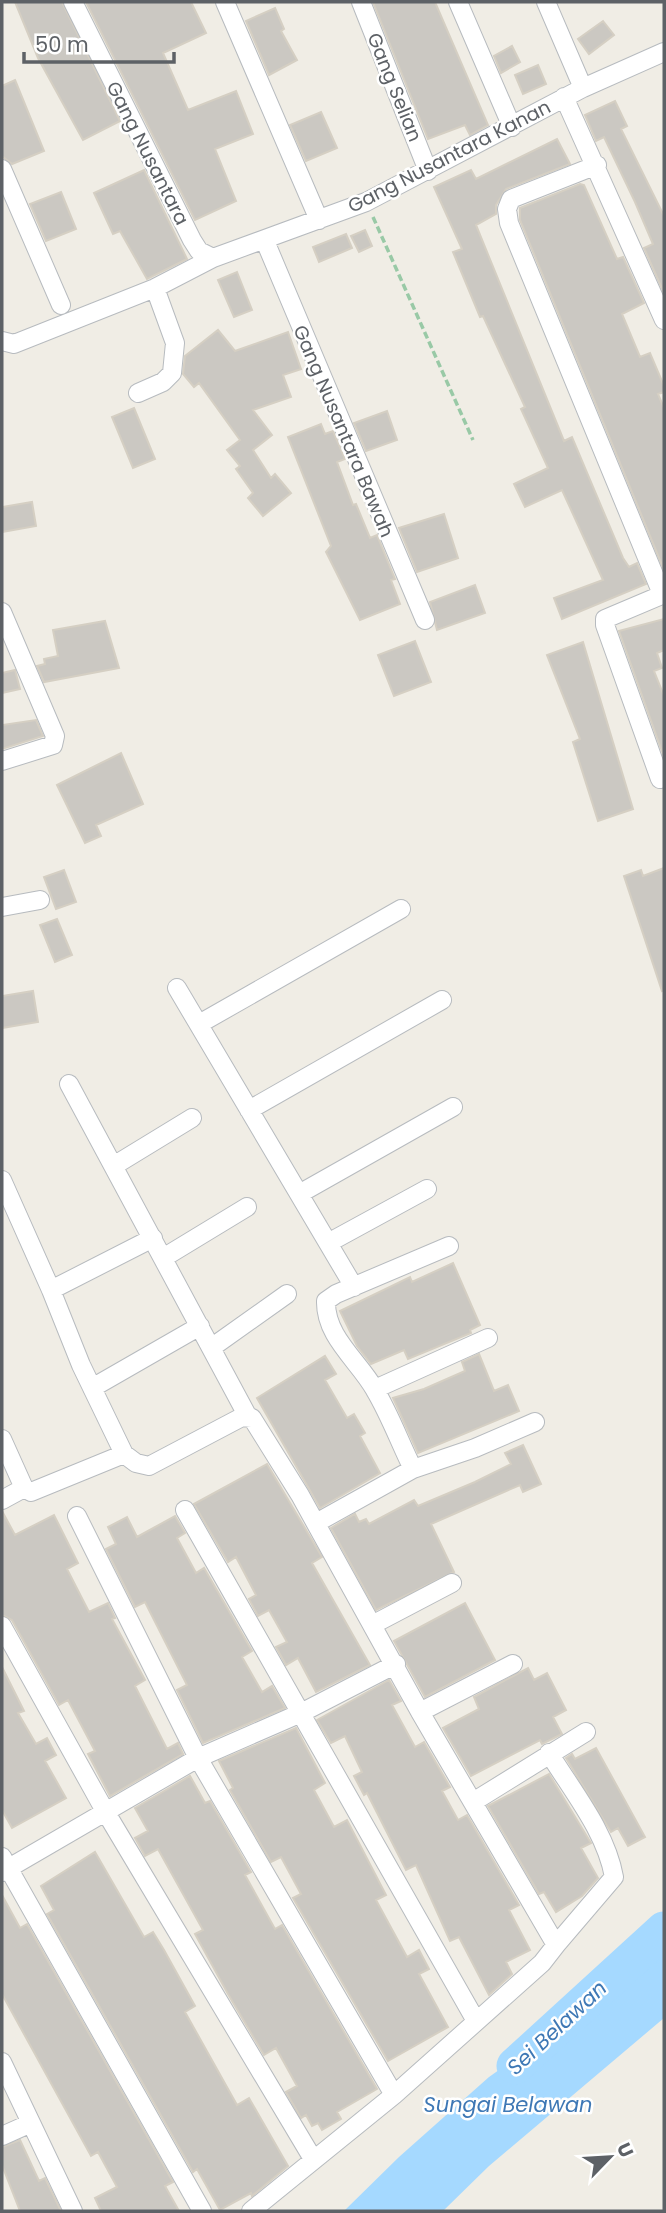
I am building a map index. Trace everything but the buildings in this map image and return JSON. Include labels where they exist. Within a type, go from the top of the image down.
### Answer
[{"type":"street","name":"Gang Nusantara","points":[[73,2],[192,240],[199,251],[213,258]]},
{"type":"street","points":[[225,2],[319,220]]},
{"type":"street","name":"Gang Selian","points":[[361,2],[428,171]]},
{"type":"street","points":[[458,2],[512,127]]},
{"type":"street","points":[[546,2],[583,88]]},
{"type":"street","name":"Gang Nusantara Kanan","points":[[2,341],[14,344],[155,288],[213,258],[366,202],[512,127],[564,97],[664,52]]},
{"type":"street","points":[[564,97],[597,165],[664,320]]},
{"type":"street","points":[[597,165],[512,199],[508,209],[509,223],[663,594],[613,613],[605,619],[660,779]]},
{"type":"street","points":[[2,169],[61,305]]},
{"type":"street","name":"Gang Nusantara Bawah","points":[[265,241],[425,620]]},
{"type":"street","points":[[138,393],[163,382],[172,373],[175,343],[155,288]]},
{"type":"street","points":[[2,612],[55,736],[53,745],[2,761]]},
{"type":"street","points":[[2,907],[40,900]]},
{"type":"street","points":[[199,1024],[401,909]]},
{"type":"street","points":[[177,988],[354,1287]]},
{"type":"street","points":[[249,1110],[442,1000]]},
{"type":"street","points":[[69,1084],[115,1165],[247,1415],[264,1433],[396,1664],[420,1712],[556,1945]]},
{"type":"street","points":[[299,1194],[453,1107]]},
{"type":"street","points":[[115,1165],[192,1118]]},
{"type":"street","points":[[2,1180],[124,1454],[135,1463],[149,1466],[247,1415]]},
{"type":"street","points":[[328,1243],[427,1189]]},
{"type":"street","points":[[163,1258],[247,1207]]},
{"type":"street","points":[[51,1290],[153,1238]]},
{"type":"street","points":[[413,1469],[375,1389],[335,1333],[326,1314],[326,1301],[449,1246]]},
{"type":"street","points":[[211,1348],[287,1294]]},
{"type":"street","points":[[93,1388],[200,1326]]},
{"type":"street","points":[[375,1389],[488,1338]]},
{"type":"street","points":[[316,1523],[413,1469],[475,1448],[535,1422]]},
{"type":"street","points":[[2,1439],[24,1488],[31,1492],[124,1454]]},
{"type":"street","points":[[2,1500],[24,1488]]},
{"type":"street","points":[[185,1510],[476,2021]]},
{"type":"street","points":[[77,1516],[198,1758],[394,2095]]},
{"type":"street","points":[[372,1625],[452,1583]]},
{"type":"street","points":[[2,1626],[105,1811],[313,2159]]},
{"type":"street","points":[[202,2211],[4,1866],[198,1758],[301,1713],[396,1664]]},
{"type":"street","points":[[420,1712],[513,1664]]},
{"type":"street","points":[[473,1802],[586,1732]]},
{"type":"street","points":[[251,2211],[394,2095],[542,1963],[614,1877],[609,1854],[596,1829],[549,1754]]},
{"type":"street","points":[[2,2062],[73,2211]]},
{"type":"street","points":[[2,2136],[31,2123]]},
{"type":"path","points":[[366,202],[473,440]]},
{"type":"water","name":"Sungai Belawan","points":[[664,1933],[664,2018],[489,2166],[443,2211],[344,2211],[399,2157],[489,2077],[561,2026]]},
{"type":"waterway","name":"Sei Belawan","points":[[515,2066],[664,1930]]}]
